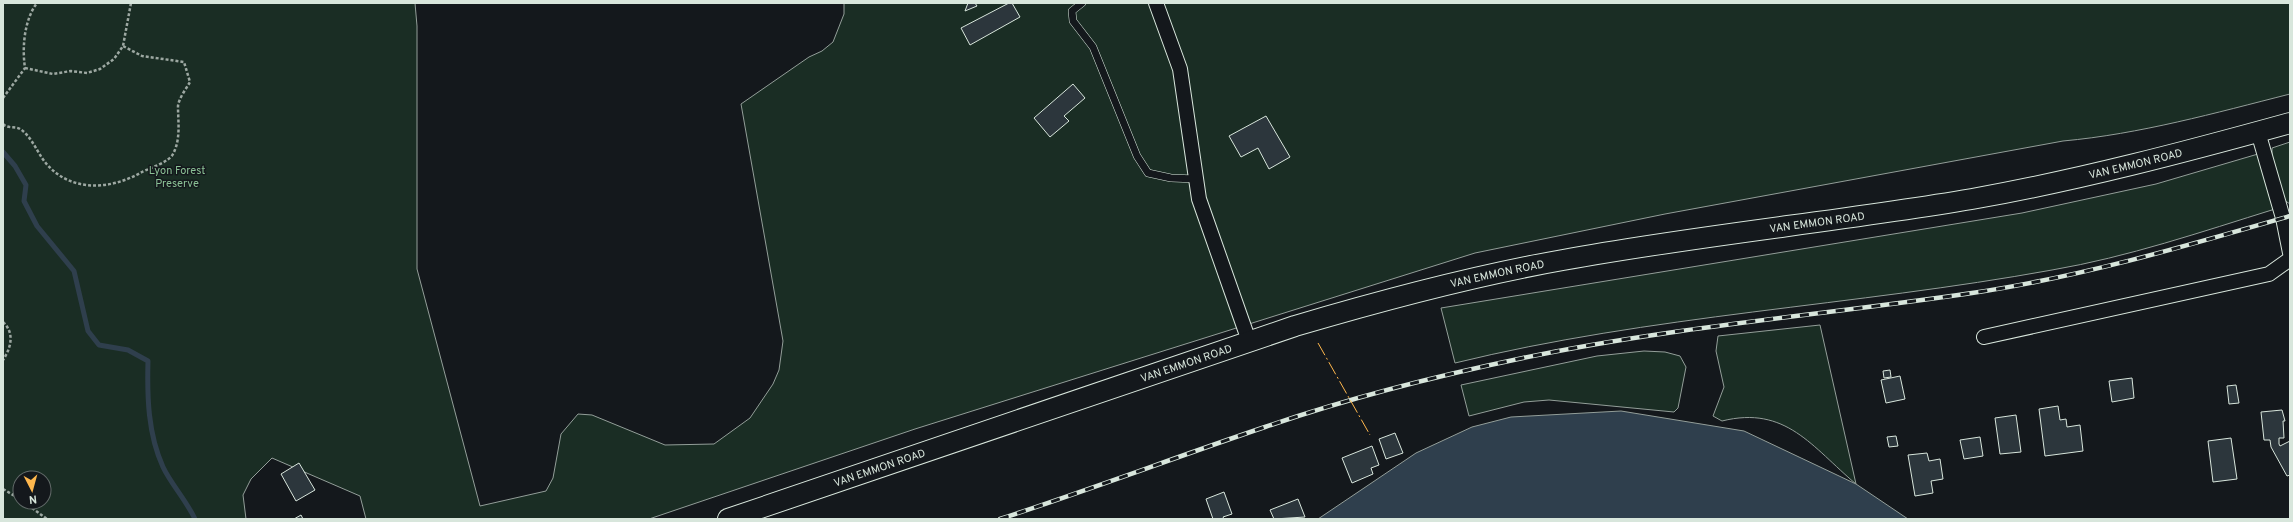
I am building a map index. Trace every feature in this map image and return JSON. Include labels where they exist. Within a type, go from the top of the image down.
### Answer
[{"type":"street","points":[[1156,3],[1180,69],[1199,199],[1249,341]]},
{"type":"street","name":"VAN EMMON ROAD","points":[[728,519],[1249,341],[1357,307],[1487,274],[1685,240],[1972,199],[2072,179],[2290,123]]},
{"type":"street","points":[[2258,132],[2283,218],[2290,253]]},
{"type":"street","points":[[1984,337],[2270,274],[2290,259]]},
{"type":"lane","points":[[1082,3],[1072,11],[1073,21],[1093,47],[1137,156],[1148,173],[1171,178],[1196,178]]},
{"type":"path","points":[[3,98],[25,68],[23,54],[27,28],[30,12],[37,3]]},
{"type":"path","points":[[25,68],[52,74],[71,71],[87,73],[100,69],[114,58],[123,46],[131,3]]},
{"type":"path","points":[[3,124],[20,129],[35,145],[43,159],[59,176],[86,186],[108,186],[128,180],[172,156],[177,145],[180,119],[178,105],[190,82],[184,62],[142,56],[123,46]]},
{"type":"path","points":[[3,322],[7,325],[11,338],[10,350],[3,360]]},
{"type":"path","points":[[3,489],[12,494]]},
{"type":"path","points":[[35,510],[47,519]]},
{"type":"green space","name":"Lyon Forest Preserve","points":[[3,3],[415,3],[417,26],[417,269],[480,506],[546,491],[553,478],[561,434],[578,414],[592,415],[665,445],[714,444],[750,418],[773,384],[779,370],[783,341],[741,104],[809,57],[822,51],[833,42],[844,14],[844,3],[2290,3],[2290,94],[2149,128],[2092,138],[2063,141],[1665,214],[1475,253],[915,429],[649,519],[366,519],[360,496],[272,458],[251,479],[243,495],[246,519],[3,519]]},
{"type":"green space","points":[[2290,142],[2290,204],[2284,200],[2272,156],[2272,148]]},
{"type":"green space","points":[[2258,154],[2275,209],[2192,235],[2080,265],[1903,293],[1603,333],[1455,363],[1441,308],[2022,213],[2156,184]]},
{"type":"green space","points":[[1820,325],[1856,484],[1811,444],[1781,424],[1764,419],[1744,418],[1722,421],[1713,416],[1724,387],[1716,351],[1718,336]]},
{"type":"green space","points":[[1644,351],[1665,352],[1680,356],[1686,367],[1678,408],[1674,412],[1549,400],[1524,402],[1469,416],[1461,385],[1597,356]]},
{"type":"water","points":[[1621,411],[1744,431],[1856,484],[1908,519],[1318,519],[1416,453],[1472,427],[1511,417]]},
{"type":"building","points":[[968,3],[975,3],[977,6],[965,11]]},
{"type":"building","points":[[1009,3],[1012,3],[1020,17],[970,45],[961,28]]},
{"type":"building","points":[[1073,84],[1085,98],[1064,116],[1069,121],[1050,137],[1034,118]]},
{"type":"building","points":[[1266,116],[1290,157],[1269,169],[1258,148],[1241,157],[1229,136]]},
{"type":"building","points":[[1890,370],[1891,377],[1884,378],[1883,371]]},
{"type":"building","points":[[1900,376],[1905,399],[1886,403],[1881,380]]},
{"type":"building","points":[[2132,378],[2134,398],[2112,402],[2109,381]]},
{"type":"building","points":[[2236,385],[2239,403],[2229,404],[2227,386]]},
{"type":"building","points":[[2058,406],[2060,420],[2066,419],[2067,427],[2080,425],[2083,451],[2045,456],[2039,409]]},
{"type":"building","points":[[2282,410],[2285,421],[2283,421],[2284,438],[2279,438],[2279,444],[2280,446],[2290,441],[2290,475],[2287,476],[2271,447],[2270,440],[2264,440],[2261,412]]},
{"type":"building","points":[[2016,415],[2021,452],[2000,454],[1995,418]]},
{"type":"building","points":[[1395,433],[1403,453],[1386,459],[1379,439]]},
{"type":"building","points":[[1896,436],[1898,446],[1889,447],[1887,437]]},
{"type":"building","points":[[1980,437],[1983,456],[1964,459],[1960,440]]},
{"type":"building","points":[[2231,438],[2237,479],[2213,482],[2208,441]]},
{"type":"building","points":[[1372,446],[1379,465],[1371,468],[1373,474],[1352,483],[1342,458]]},
{"type":"building","points":[[1927,453],[1929,461],[1940,459],[1943,479],[1931,481],[1933,493],[1915,496],[1908,455]]},
{"type":"building","points":[[299,463],[315,490],[296,501],[281,474]]},
{"type":"building","points":[[1224,492],[1232,514],[1223,517],[1224,519],[1213,519],[1206,499]]},
{"type":"building","points":[[1298,499],[1305,517],[1274,519],[1270,510]]},
{"type":"building","points":[[301,515],[303,519],[294,519]]},
{"type":"waterway","points":[[3,152],[15,166],[26,185],[24,201],[37,226],[74,271],[88,331],[99,345],[128,350],[148,361],[148,402],[154,442],[166,473],[195,519]]},
{"type":"railway","points":[[1000,519],[1297,416],[1393,388],[1458,372],[1579,347],[1635,338],[1747,322],[1916,301],[2012,286],[2093,270],[2290,216]]},
{"type":"power","points":[[1318,343],[1370,435]]}]
